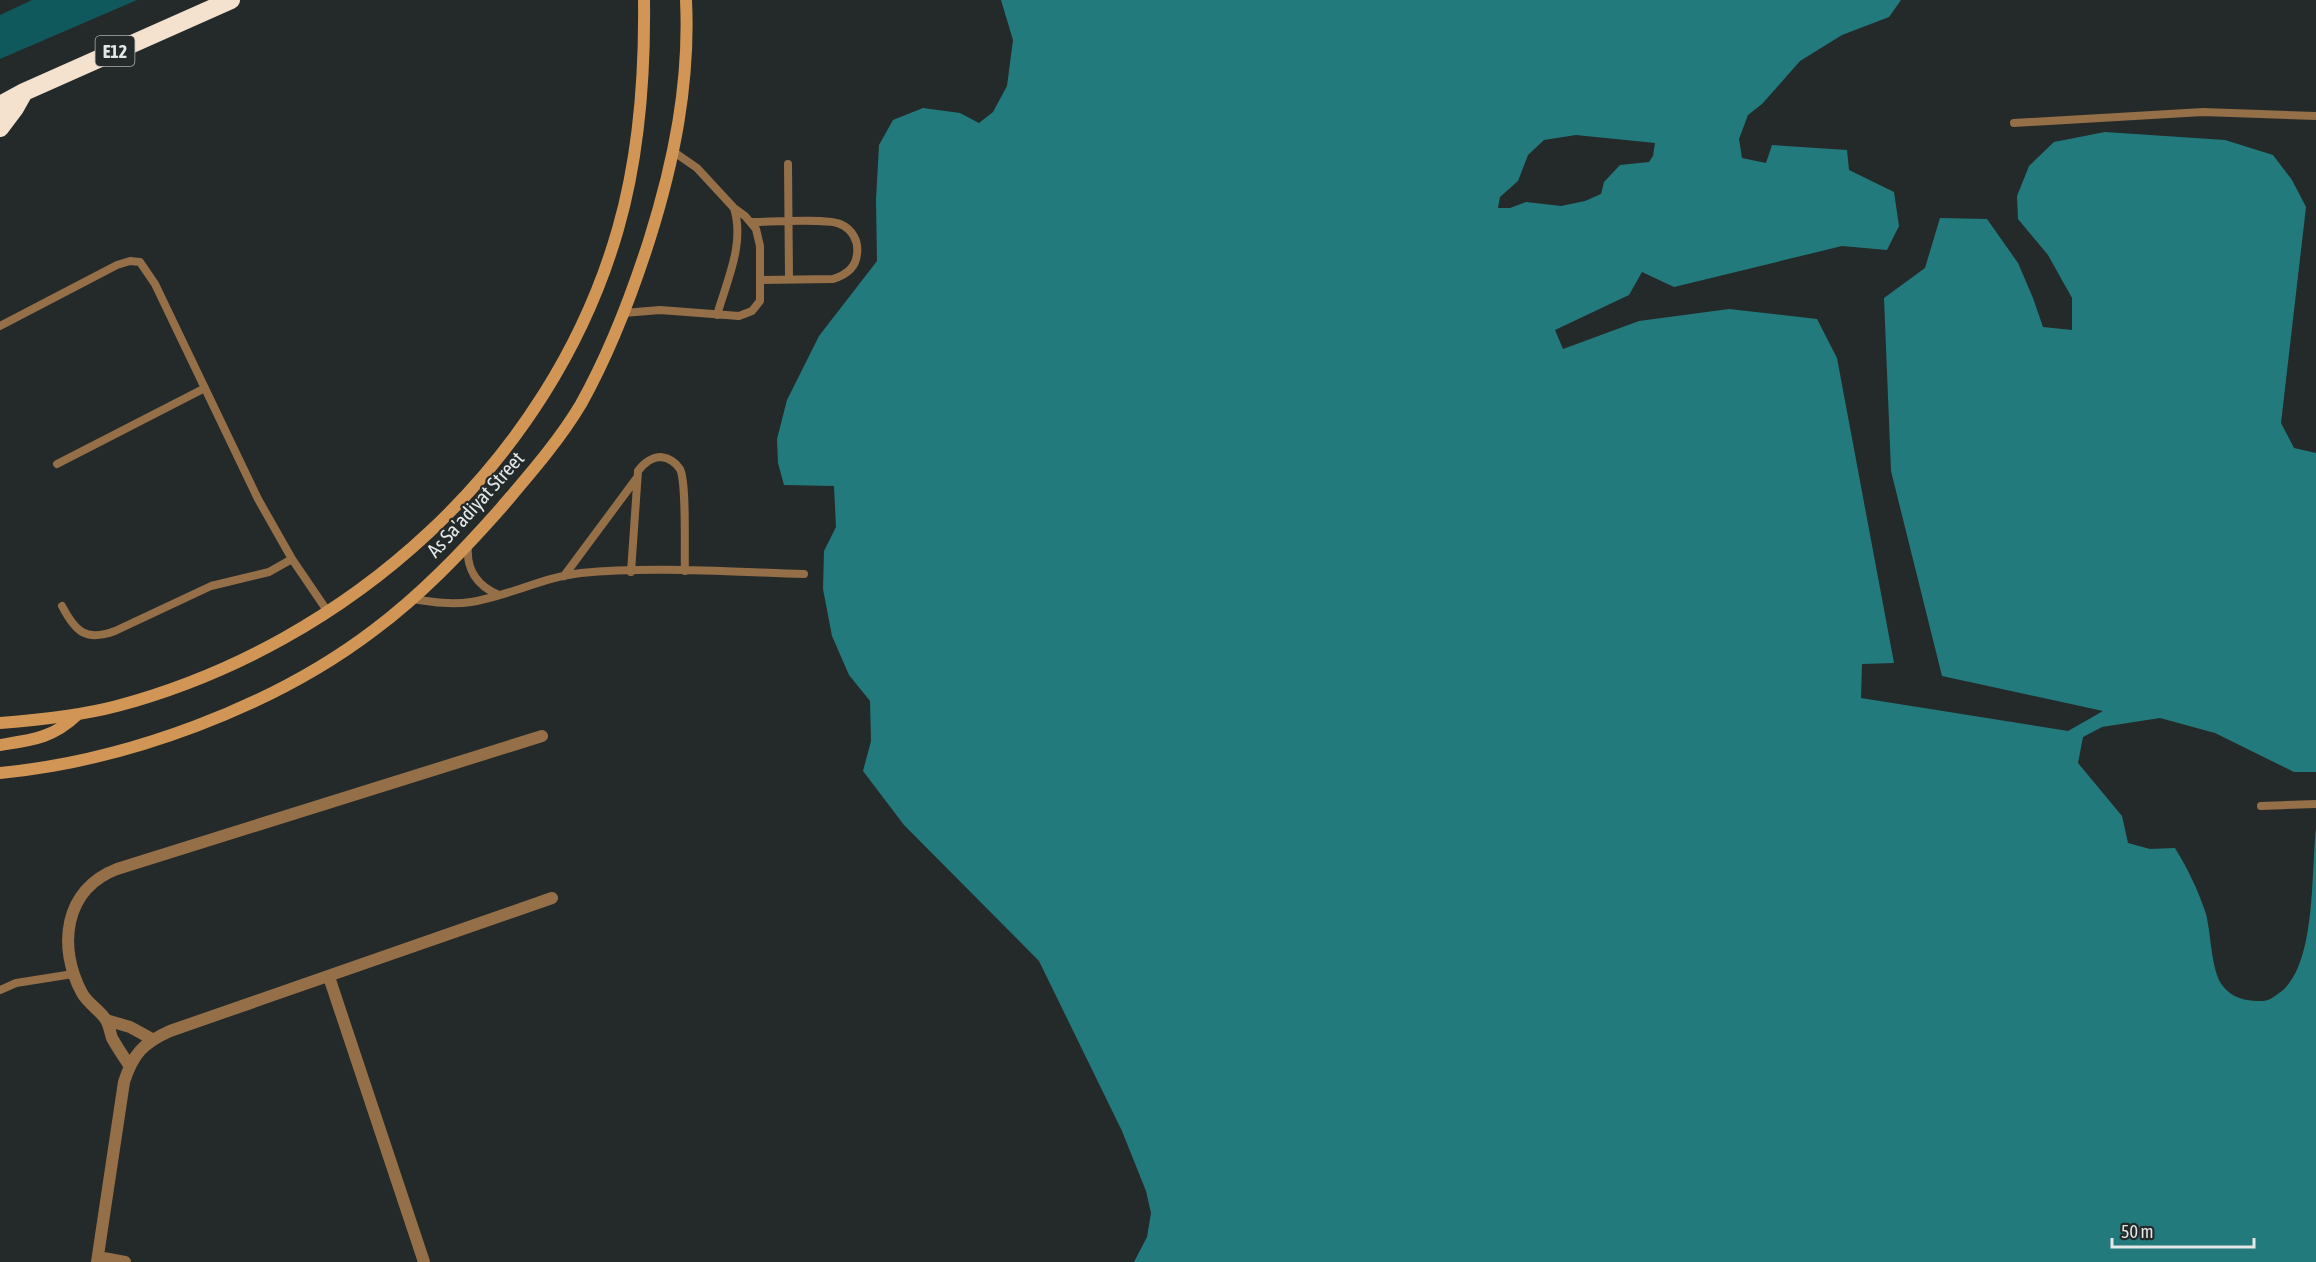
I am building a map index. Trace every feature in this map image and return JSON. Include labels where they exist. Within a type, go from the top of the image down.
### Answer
[{"type":"highway","name":"E12","points":[[0,105],[24,92],[231,0]]},
{"type":"highway","points":[[0,128],[24,92]]},
{"type":"street","name":"As Sa'adiyat Street","points":[[0,723],[77,715],[151,696],[191,682],[246,658],[328,612],[361,590],[429,534],[463,499],[504,451],[542,395],[580,326],[607,262],[618,229],[633,162],[641,93],[644,0]]},
{"type":"street","name":"As Sa'adiyat Street","points":[[0,773],[47,767],[111,752],[166,736],[257,700],[340,654],[375,630],[468,546],[542,459],[579,407],[611,346],[656,218],[674,152],[685,81],[686,0]]},
{"type":"street","points":[[0,746],[47,736],[58,731],[77,715]]},
{"type":"street","points":[[129,1065],[113,1039],[106,1020],[84,996],[74,974],[69,935],[72,911],[84,890],[105,874],[542,736]]},
{"type":"street","points":[[125,1262],[97,1259],[120,1100],[129,1065],[152,1039],[170,1030],[329,977],[552,898]]},
{"type":"street","points":[[329,977],[424,1262]]},
{"type":"street","points":[[106,1020],[130,1027],[152,1039]]},
{"type":"lane","points":[[2014,123],[2203,112],[2316,116]]},
{"type":"lane","points":[[624,313],[660,310],[739,316],[752,311],[760,301],[760,246],[756,229],[697,168],[674,152]]},
{"type":"lane","points":[[788,164],[789,279]]},
{"type":"lane","points":[[717,315],[738,242],[738,226],[734,208]]},
{"type":"lane","points":[[751,222],[833,222],[840,224],[852,234],[858,248],[854,265],[842,277],[760,280]]},
{"type":"lane","points":[[0,326],[117,265],[130,261],[140,262],[155,284],[258,499],[292,559],[328,612]]},
{"type":"lane","points":[[57,464],[205,388]]},
{"type":"lane","points":[[631,572],[636,479],[644,463],[652,459],[669,459],[681,471],[685,571]]},
{"type":"lane","points":[[564,576],[636,479]]},
{"type":"lane","points":[[468,546],[467,556],[473,574],[480,585],[500,595]]},
{"type":"lane","points":[[62,606],[72,625],[78,630],[93,636],[101,635],[115,631],[212,586],[259,576],[279,568],[292,559]]},
{"type":"lane","points":[[412,599],[459,603],[500,595],[564,576],[594,572],[685,571],[804,574]]},
{"type":"lane","points":[[2261,806],[2316,804]]},
{"type":"lane","points":[[0,990],[16,983],[74,974]]},
{"type":"shaded area","points":[[32,0],[137,0],[0,59],[0,15]]},
{"type":"shaded area","points":[[1001,0],[1901,0],[1889,17],[1842,35],[1800,61],[1762,104],[1748,115],[1739,139],[1742,158],[1766,163],[1772,145],[1847,150],[1849,170],[1894,192],[1899,226],[1887,250],[1842,246],[1674,287],[1642,272],[1629,295],[1555,330],[1563,349],[1639,321],[1729,309],[1817,319],[1837,358],[1894,663],[1862,664],[1861,698],[2068,731],[2103,711],[1942,676],[1891,471],[1884,298],[1925,268],[1940,218],[1987,219],[2018,263],[2043,327],[2072,330],[2072,298],[2048,255],[2018,219],[2017,196],[2029,166],[2054,142],[2105,132],[2225,140],[2273,155],[2292,180],[2306,207],[2281,423],[2294,448],[2316,453],[2316,772],[2294,772],[2215,733],[2160,718],[2102,727],[2083,737],[2078,763],[2122,816],[2128,843],[2150,849],[2175,848],[2206,914],[2218,978],[2226,990],[2240,998],[2268,1000],[2282,991],[2293,978],[2301,960],[2310,916],[2316,828],[2316,1262],[1134,1262],[1147,1237],[1151,1213],[1146,1191],[1122,1131],[1039,961],[904,825],[863,771],[871,741],[870,701],[849,675],[832,636],[823,589],[824,551],[836,527],[834,486],[784,485],[778,463],[777,439],[787,400],[819,336],[877,261],[876,200],[879,145],[893,120],[923,108],[960,113],[979,123],[993,112],[1007,86],[1013,40]],"holes":[[[1576,135],[1655,143],[1653,156],[1649,162],[1620,165],[1604,182],[1601,194],[1585,201],[1561,206],[1526,202],[1510,208],[1498,208],[1500,197],[1518,181],[1528,155],[1544,140]]]}]
